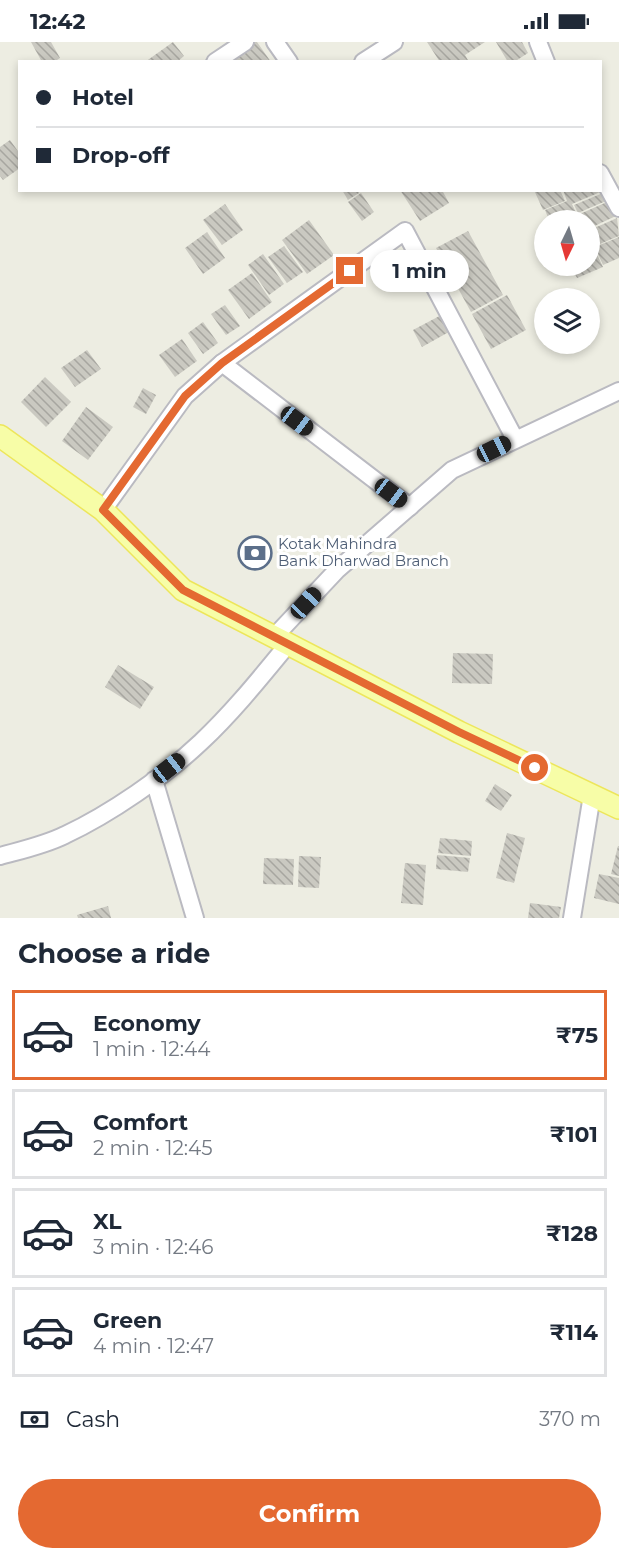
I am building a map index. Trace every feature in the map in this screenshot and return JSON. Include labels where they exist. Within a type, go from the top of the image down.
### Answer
[{"type":"main road","points":[[0,436],[103,510],[183,590],[459,732],[619,808]]},
{"type":"street","points":[[218,60],[246,42]]},
{"type":"street","points":[[274,42],[288,60]]},
{"type":"street","points":[[366,60],[394,42]]},
{"type":"street","points":[[538,42],[545,60]]},
{"type":"street","points":[[602,177],[619,208]]},
{"type":"street","points":[[103,510],[185,396],[222,363],[405,231],[515,439]]},
{"type":"street","points":[[222,363],[410,507]]},
{"type":"street","points":[[0,856],[64,836],[102,815],[154,780],[200,743],[245,697],[282,640],[338,570],[452,470],[619,391]]},
{"type":"street","points":[[154,780],[195,918]]},
{"type":"street","points":[[572,918],[592,795]]},
{"type":"building","points":[[31,42],[51,42],[60,58],[41,60]]},
{"type":"building","points":[[173,42],[184,56],[179,60],[148,60]]},
{"type":"building","points":[[253,42],[257,42],[270,60],[228,60]]},
{"type":"building","points":[[427,42],[485,42],[465,55],[468,60],[439,60]]},
{"type":"building","points":[[496,42],[522,42],[528,53],[517,60],[507,60]]},
{"type":"building","points":[[10,140],[18,151],[18,169],[3,180],[0,176],[0,147]]},
{"type":"building","points":[[343,192],[358,192],[359,193],[348,200]]},
{"type":"building","points":[[401,192],[443,192],[449,203],[420,221]]},
{"type":"building","points":[[535,192],[561,192],[565,201],[543,210]]},
{"type":"building","points":[[564,192],[600,192],[572,204],[575,210],[545,210],[567,201]]},
{"type":"building","points":[[361,193],[374,212],[362,221],[348,202]]},
{"type":"building","points":[[603,193],[606,201],[585,210],[576,210],[574,205]]},
{"type":"building","points":[[609,201],[616,216],[600,223],[600,210],[589,210]]},
{"type":"building","points":[[225,204],[243,230],[222,245],[203,220]]},
{"type":"building","points":[[617,218],[619,236],[600,244],[600,226]]},
{"type":"building","points":[[309,220],[334,255],[307,274],[282,240]]},
{"type":"building","points":[[468,231],[503,295],[471,312],[436,248]]},
{"type":"building","points":[[207,232],[225,258],[203,274],[185,248]]},
{"type":"building","points":[[619,237],[619,258],[603,265],[600,258],[600,245]]},
{"type":"building","points":[[284,246],[303,272],[287,283],[268,257]]},
{"type":"building","points":[[263,254],[284,284],[269,295],[248,265]]},
{"type":"building","points":[[252,273],[272,302],[249,319],[228,290]]},
{"type":"building","points":[[507,295],[526,330],[491,349],[472,314]]},
{"type":"building","points":[[225,305],[240,326],[226,335],[211,314]]},
{"type":"building","points":[[447,312],[456,328],[422,347],[413,330]]},
{"type":"building","points":[[203,322],[218,343],[203,354],[188,333]]},
{"type":"building","points":[[182,339],[197,361],[175,377],[159,355]]},
{"type":"building","points":[[87,350],[101,369],[75,387],[61,368]]},
{"type":"building","points":[[45,377],[71,402],[46,427],[21,402]]},
{"type":"building","points":[[143,388],[156,395],[146,414],[133,407]]},
{"type":"building","points":[[86,407],[113,427],[88,460],[62,441]]},
{"type":"building","points":[[453,653],[493,654],[492,684],[452,683]]},
{"type":"building","points":[[118,665],[154,687],[140,709],[105,687]]},
{"type":"building","points":[[495,784],[512,795],[501,811],[485,801]]},
{"type":"building","points":[[507,833],[525,838],[514,883],[496,878]]},
{"type":"building","points":[[440,838],[472,841],[471,856],[438,853]]},
{"type":"building","points":[[619,846],[619,876],[611,874]]},
{"type":"building","points":[[437,855],[470,858],[468,872],[436,869]]},
{"type":"building","points":[[299,856],[321,857],[319,888],[298,887]]},
{"type":"building","points":[[264,858],[294,859],[293,885],[263,884]]},
{"type":"building","points":[[405,863],[426,865],[423,905],[401,903]]},
{"type":"building","points":[[599,874],[619,878],[619,904],[594,898]]},
{"type":"building","points":[[530,903],[561,907],[559,918],[528,918]]},
{"type":"building","points":[[108,906],[111,918],[78,918],[77,915]]},
{"type":"place","name":"Kotak Mahindra Bank Dharwad Branch","points":[[255,553]]},
{"type":"route","points":[[350,271],[222,363],[185,396],[103,510],[183,590],[459,732],[535,768]]}]
